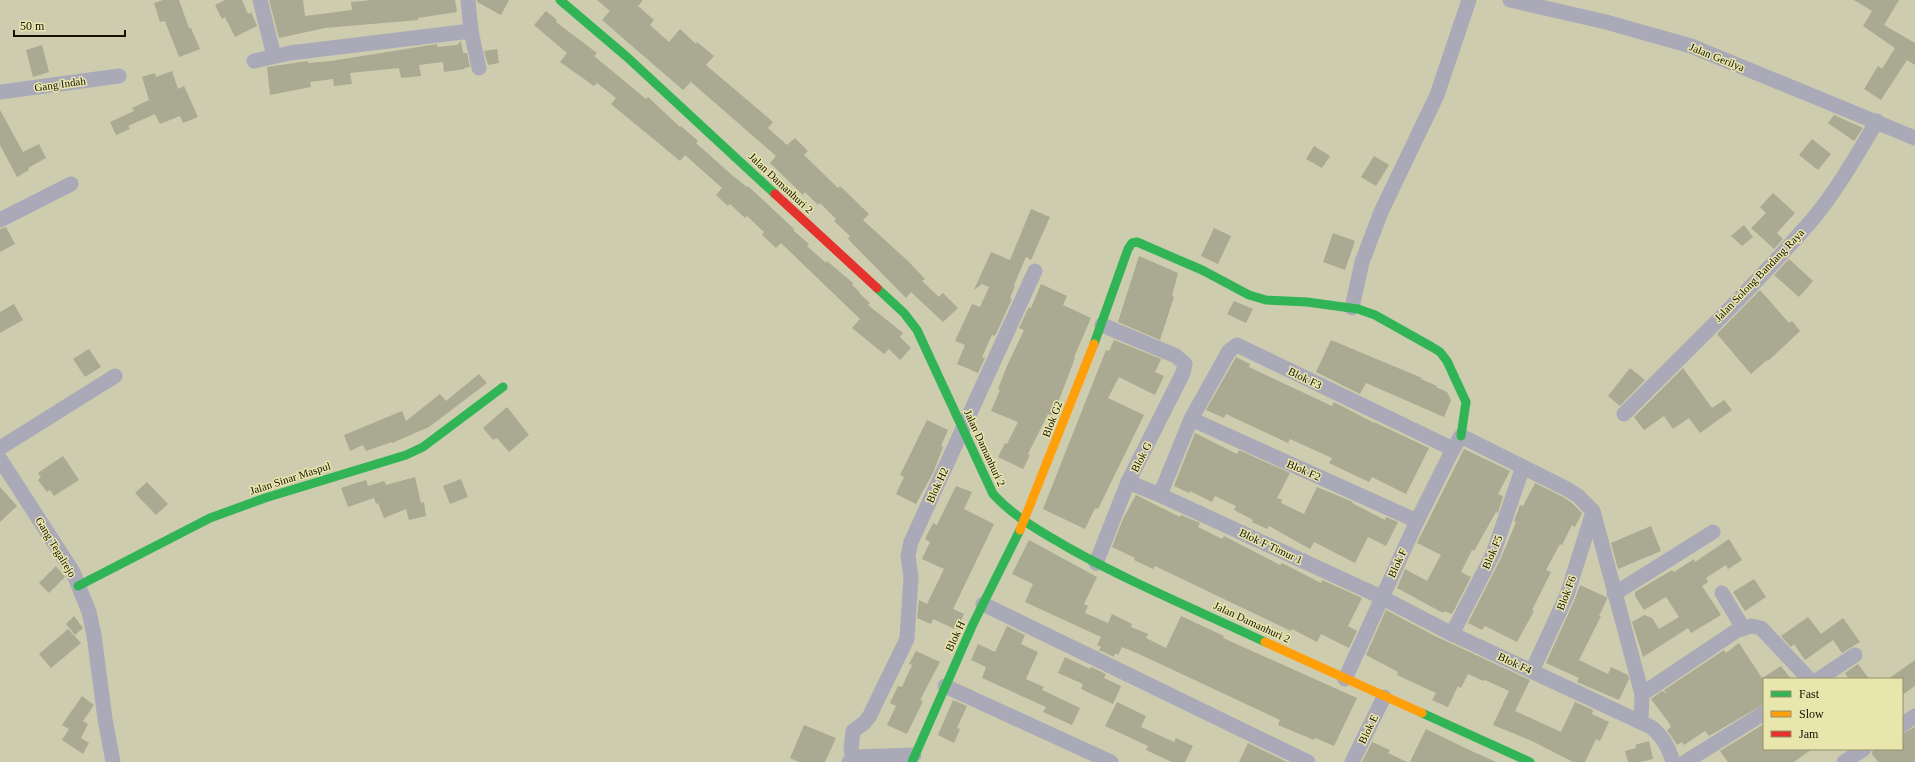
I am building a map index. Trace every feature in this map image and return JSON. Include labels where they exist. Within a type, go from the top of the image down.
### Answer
[{"type":"street","points":[[260,0],[274,56]]},
{"type":"street","points":[[468,0],[471,31],[479,68]]},
{"type":"street","name":"Jalan Damanhuri 2","points":[[560,0],[627,57],[904,314],[917,330],[993,494],[1002,504],[1024,522],[1096,563],[1384,697],[1530,762]]},
{"type":"street","points":[[1469,0],[1437,95],[1381,212],[1362,262],[1352,308],[1375,315],[1440,352],[1447,361],[1466,402],[1461,436],[1578,496],[1593,511],[1642,694],[1646,725],[1658,732],[1665,742],[1673,762]]},
{"type":"street","name":"Jalan Gerilya","points":[[1510,0],[1606,22],[1691,46],[1877,121],[1914,133]]},
{"type":"street","points":[[254,61],[274,56],[471,31]]},
{"type":"street","name":"Gang Indah","points":[[0,92],[119,76]]},
{"type":"street","name":"Jalan Solong Bandang Raya","points":[[1624,414],[1729,308],[1812,219],[1850,167],[1877,121]]},
{"type":"street","points":[[0,220],[71,184]]},
{"type":"street","name":"Blok G2","points":[[1024,522],[1102,325],[1128,249],[1132,243],[1137,242],[1202,270],[1249,296],[1266,300],[1307,302],[1352,308]]},
{"type":"street","name":"Blok H2","points":[[852,759],[851,750],[853,731],[864,723],[869,717],[907,639],[911,577],[908,556],[911,542],[1035,271]]},
{"type":"street","name":"Blok G","points":[[1096,563],[1128,482],[1183,373],[1185,364],[1176,356],[1102,325]]},
{"type":"street","name":"Blok F3","points":[[1191,419],[1229,351],[1237,345],[1453,449]]},
{"type":"street","points":[[0,448],[115,376]]},
{"type":"street","name":"Jalan Sinar Maspul","points":[[78,586],[210,518],[265,498],[406,455],[423,447],[504,387]]},
{"type":"street","points":[[1160,495],[1191,419]]},
{"type":"street","name":"Blok F2","points":[[1191,419],[1416,521]]},
{"type":"street","name":"Blok F","points":[[1345,679],[1416,521],[1461,436]]},
{"type":"street","name":"Gang Tegalrejo","points":[[0,459],[73,572],[88,612],[94,635],[105,719],[113,762]]},
{"type":"street","name":"Blok F5","points":[[1452,634],[1493,554],[1523,467]]},
{"type":"street","name":"Blok F Timur 1","points":[[1128,482],[1160,495],[1381,597]]},
{"type":"street","name":"Blok F6","points":[[1532,671],[1567,595],[1593,511]]},
{"type":"street","name":"Blok H","points":[[913,759],[983,604],[1024,522]]},
{"type":"street","points":[[1614,594],[1713,532]]},
{"type":"street","points":[[1722,593],[1743,628]]},
{"type":"street","name":"Blok F4","points":[[1381,597],[1452,634],[1646,725]]},
{"type":"street","points":[[983,604],[1308,762]]},
{"type":"street","points":[[1642,694],[1743,628],[1751,626],[1761,628],[1808,678]]},
{"type":"street","points":[[1820,678],[1855,655]]},
{"type":"street","points":[[945,686],[1111,762]]},
{"type":"street","name":"Blok E","points":[[1352,762],[1384,697]]},
{"type":"street","points":[[1685,762],[1763,714]]},
{"type":"street","points":[[1903,724],[1915,716]]},
{"type":"street","points":[[1844,762],[1859,753]]},
{"type":"street","points":[[852,759],[913,759]]},
{"type":"building","points":[[163,0],[179,0],[189,28],[191,28],[200,49],[179,57],[165,21],[160,22],[154,3]]},
{"type":"building","points":[[225,0],[242,0],[248,14],[251,12],[257,26],[235,37],[225,17],[222,19],[215,5]]},
{"type":"building","points":[[269,0],[303,0],[305,16],[352,10],[351,2],[372,0],[455,0],[457,12],[418,18],[418,20],[325,28],[279,38]]},
{"type":"building","points":[[477,0],[509,0],[501,15],[477,2]]},
{"type":"building","points":[[597,0],[643,0],[638,6],[654,20],[650,25],[669,42],[680,29],[696,44],[697,42],[714,56],[706,65],[773,122],[768,128],[787,145],[795,138],[808,151],[804,155],[838,188],[840,186],[869,214],[863,220],[909,262],[925,279],[922,281],[939,297],[943,293],[958,308],[943,322],[911,292],[906,298],[848,239],[850,236],[834,221],[836,219],[820,203],[818,205],[805,192],[803,195],[770,163],[776,156],[691,82],[683,90],[602,20],[610,11]]},
{"type":"building","points":[[1854,0],[1899,0],[1884,25],[1915,43],[1915,65],[1907,60],[1881,100],[1864,89],[1878,66],[1882,69],[1895,48],[1863,26],[1872,11]]},
{"type":"building","points":[[546,11],[557,20],[556,22],[597,53],[594,56],[646,99],[648,97],[680,127],[681,126],[698,141],[696,143],[733,176],[747,187],[748,186],[794,229],[793,230],[809,244],[807,246],[826,263],[827,261],[853,283],[852,285],[870,303],[868,305],[903,333],[900,337],[911,348],[900,360],[889,349],[884,354],[852,328],[860,319],[781,243],[776,248],[762,235],[764,232],[747,216],[745,218],[730,204],[728,206],[716,195],[722,188],[685,155],[680,161],[611,104],[616,98],[597,83],[594,86],[560,62],[567,53],[534,25]]},
{"type":"building","points":[[461,41],[463,53],[467,53],[470,67],[464,68],[465,69],[444,72],[443,62],[419,65],[421,76],[401,78],[399,68],[350,73],[352,84],[334,86],[333,79],[310,82],[311,87],[270,95],[267,67],[308,61],[308,63],[331,61],[437,44],[437,47],[457,45]]},
{"type":"building","points":[[42,45],[49,72],[33,77],[26,50]]},
{"type":"building","points":[[497,49],[499,63],[488,65],[484,51]]},
{"type":"building","points":[[172,71],[178,89],[184,86],[198,117],[183,123],[180,116],[160,124],[155,114],[128,126],[130,129],[116,135],[110,122],[134,111],[132,108],[149,100],[142,77],[155,73],[156,77]]},
{"type":"building","points":[[0,110],[23,152],[39,144],[46,158],[28,168],[29,170],[17,177],[0,145]]},
{"type":"building","points":[[1834,115],[1863,128],[1854,141],[1828,123]]},
{"type":"building","points":[[1812,139],[1831,154],[1818,170],[1799,155]]},
{"type":"building","points":[[1314,146],[1330,156],[1322,168],[1306,159]]},
{"type":"building","points":[[1374,156],[1389,165],[1376,186],[1361,177]]},
{"type":"building","points":[[1773,193],[1795,213],[1777,233],[1783,239],[1774,249],[1751,228],[1766,213],[1760,207]]},
{"type":"building","points":[[1031,209],[1050,217],[1031,260],[1026,257],[1014,285],[1015,286],[1010,298],[1012,299],[995,336],[992,335],[982,357],[985,358],[978,373],[957,364],[965,345],[955,341],[972,304],[980,307],[989,287],[982,284],[974,290],[991,252],[1010,260]]},
{"type":"building","points":[[1744,225],[1753,237],[1742,246],[1731,236]]},
{"type":"building","points":[[6,227],[15,244],[0,252],[0,229]]},
{"type":"building","points":[[1214,228],[1231,236],[1218,264],[1201,256]]},
{"type":"building","points":[[1333,233],[1355,241],[1345,270],[1323,262]]},
{"type":"building","points":[[1139,256],[1178,273],[1172,296],[1174,297],[1160,340],[1118,322]]},
{"type":"building","points":[[1789,259],[1813,281],[1799,297],[1774,275]]},
{"type":"building","points":[[1041,284],[1067,296],[1063,305],[1091,318],[1074,357],[1075,358],[1053,416],[1048,414],[1028,454],[1030,455],[1023,469],[998,457],[1005,443],[1007,444],[1018,422],[991,411],[1000,390],[998,389],[1007,366],[1024,330],[1019,328],[1029,307],[1031,308]]},
{"type":"building","points":[[1760,290],[1789,323],[1792,321],[1800,331],[1768,361],[1767,360],[1751,374],[1717,334]]},
{"type":"building","points":[[1234,301],[1253,309],[1246,323],[1227,314]]},
{"type":"building","points":[[14,304],[23,320],[0,333],[0,312]]},
{"type":"building","points":[[1114,340],[1161,359],[1155,372],[1164,376],[1155,395],[1119,377],[1108,398],[1144,415],[1098,509],[1095,508],[1085,529],[1043,509],[1106,350],[1109,351]]},
{"type":"building","points":[[1331,340],[1422,378],[1421,379],[1447,392],[1451,400],[1444,417],[1366,383],[1360,394],[1316,372]]},
{"type":"building","points":[[89,349],[101,367],[85,377],[73,359]]},
{"type":"building","points":[[1236,357],[1250,364],[1249,367],[1270,377],[1332,406],[1334,402],[1374,423],[1429,448],[1406,494],[1372,477],[1369,482],[1329,463],[1332,458],[1290,439],[1288,443],[1226,414],[1224,418],[1206,410]]},
{"type":"building","points":[[1630,368],[1645,380],[1620,406],[1608,396]]},
{"type":"building","points":[[1683,368],[1712,408],[1724,400],[1732,410],[1700,433],[1689,418],[1673,429],[1664,416],[1644,430],[1634,417]]},
{"type":"building","points":[[479,374],[487,383],[429,427],[392,443],[366,451],[363,445],[350,451],[344,435],[402,411],[406,421],[440,394],[446,401]]},
{"type":"building","points":[[507,407],[529,435],[509,452],[497,438],[493,440],[483,428]]},
{"type":"building","points":[[927,420],[948,430],[941,446],[943,447],[933,473],[916,504],[896,494],[904,477],[900,475]]},
{"type":"building","points":[[1195,433],[1237,454],[1239,450],[1290,473],[1277,498],[1282,500],[1281,503],[1304,514],[1317,487],[1353,502],[1352,503],[1385,520],[1386,517],[1398,522],[1386,546],[1368,537],[1355,563],[1314,542],[1310,549],[1269,526],[1267,529],[1252,522],[1253,520],[1234,510],[1236,506],[1215,496],[1212,502],[1190,491],[1189,493],[1174,486]]},
{"type":"building","points":[[1464,449],[1510,471],[1498,494],[1503,496],[1498,513],[1496,512],[1474,551],[1472,550],[1461,572],[1471,577],[1452,614],[1444,611],[1443,613],[1397,588],[1405,569],[1427,581],[1441,555],[1417,543]]},
{"type":"building","points":[[63,456],[79,480],[54,496],[50,490],[47,492],[38,480],[41,477],[38,473]]},
{"type":"building","points":[[415,477],[421,503],[424,502],[426,516],[409,520],[406,509],[384,518],[378,503],[376,504],[374,498],[348,507],[341,488],[366,480],[368,486],[384,481],[386,485]]},
{"type":"building","points":[[461,479],[468,497],[450,504],[443,486]]},
{"type":"building","points":[[147,482],[168,504],[156,515],[135,493]]},
{"type":"building","points":[[1535,483],[1563,497],[1572,503],[1582,513],[1575,527],[1572,525],[1562,545],[1560,544],[1546,570],[1551,572],[1532,610],[1534,611],[1517,642],[1485,626],[1482,630],[1468,623],[1501,558],[1516,522],[1514,521],[1520,505],[1523,506]]},
{"type":"building","points":[[956,486],[972,492],[964,509],[994,524],[953,609],[964,614],[957,630],[933,619],[931,624],[917,618],[919,600],[927,604],[944,569],[922,559],[930,542],[925,539],[933,523],[937,525]]},
{"type":"building","points":[[0,487],[17,506],[0,522]]},
{"type":"building","points":[[1136,495],[1180,517],[1181,515],[1200,523],[1198,527],[1222,539],[1224,536],[1280,565],[1282,563],[1321,583],[1322,580],[1362,598],[1348,626],[1357,631],[1349,648],[1321,634],[1317,642],[1292,629],[1291,631],[1155,566],[1153,569],[1112,547],[1123,519]]},
{"type":"building","points":[[1651,526],[1661,551],[1618,569],[1611,543]]},
{"type":"building","points":[[1729,539],[1742,560],[1728,569],[1726,565],[1706,578],[1708,582],[1702,586],[1721,615],[1691,633],[1688,628],[1643,657],[1632,622],[1644,615],[1652,618],[1659,629],[1679,617],[1666,597],[1644,610],[1635,596],[1635,592],[1672,570],[1674,572],[1694,559],[1695,562]]},
{"type":"building","points":[[1029,540],[1097,577],[1084,604],[1088,606],[1085,613],[1108,623],[1112,614],[1132,624],[1131,627],[1148,634],[1146,638],[1166,648],[1181,616],[1224,636],[1223,638],[1357,698],[1334,746],[1315,738],[1314,740],[1278,725],[1280,720],[1122,647],[1118,655],[1115,653],[1114,657],[1099,650],[1101,647],[1097,645],[1101,637],[1025,602],[1033,584],[1012,574]]},
{"type":"building","points":[[56,566],[65,577],[49,593],[39,583]]},
{"type":"building","points":[[1754,579],[1766,597],[1745,611],[1733,592]]},
{"type":"building","points":[[1580,585],[1606,597],[1607,599],[1599,616],[1601,616],[1579,660],[1608,674],[1611,667],[1628,675],[1629,679],[1619,700],[1577,682],[1579,678],[1546,663]]},
{"type":"building","points":[[1386,610],[1435,636],[1530,680],[1515,711],[1561,732],[1575,702],[1593,710],[1592,714],[1609,722],[1600,741],[1596,739],[1585,762],[1573,762],[1532,741],[1493,725],[1509,691],[1468,674],[1461,688],[1458,686],[1448,707],[1432,700],[1436,693],[1397,675],[1398,672],[1366,655]]},
{"type":"building","points":[[74,616],[83,628],[75,635],[66,624]]},
{"type":"building","points":[[1808,617],[1821,634],[1843,618],[1860,642],[1842,653],[1833,640],[1805,660],[1794,644],[1791,647],[1781,636]]},
{"type":"building","points":[[1007,626],[1025,635],[1021,644],[1038,652],[1026,679],[1044,687],[1042,690],[1080,708],[1072,725],[1043,712],[1046,707],[982,678],[986,667],[971,660],[978,644],[995,652]]},
{"type":"building","points":[[68,629],[81,643],[51,668],[39,654]]},
{"type":"building","points":[[1739,643],[1762,678],[1781,666],[1790,678],[1763,678],[1763,705],[1709,736],[1705,731],[1684,745],[1682,742],[1677,745],[1667,730],[1671,727],[1669,723],[1651,699],[1662,691],[1666,693],[1664,690],[1724,650],[1726,653]]},
{"type":"building","points":[[916,651],[940,662],[920,700],[923,701],[907,734],[887,725],[896,706],[890,703],[898,686],[902,687],[912,665],[909,664]]},
{"type":"building","points":[[1065,657],[1090,669],[1091,667],[1106,674],[1104,678],[1121,686],[1113,704],[1081,689],[1083,684],[1058,673]]},
{"type":"building","points":[[1915,660],[1915,686],[1903,694],[1903,678],[1889,678]]},
{"type":"building","points":[[1858,664],[1868,678],[1848,678],[1845,673]]},
{"type":"building","points":[[82,696],[94,705],[83,721],[88,724],[81,738],[89,743],[83,754],[62,740],[69,729],[62,725]]},
{"type":"building","points":[[953,700],[967,706],[957,728],[960,729],[954,743],[938,735]]},
{"type":"building","points":[[1117,702],[1146,716],[1141,727],[1174,742],[1176,738],[1193,746],[1185,762],[1172,762],[1146,750],[1148,746],[1105,726]]},
{"type":"building","points":[[804,725],[836,738],[825,762],[799,762],[790,758]]},
{"type":"building","points":[[1763,725],[1763,750],[1811,750],[1794,762],[1728,762],[1720,751]]},
{"type":"building","points":[[1915,727],[1915,762],[1878,762],[1872,754],[1873,750],[1903,750],[1903,733]]},
{"type":"building","points":[[1426,729],[1465,748],[1496,762],[1410,762]]},
{"type":"building","points":[[1649,741],[1653,759],[1640,762],[1628,762],[1625,751],[1636,748],[1635,745]]},
{"type":"building","points":[[1372,742],[1390,750],[1388,753],[1407,762],[1362,762]]},
{"type":"building","points":[[1248,743],[1287,762],[1239,762]]},
{"type":"traffic: fast","points":[[560,0],[627,57],[775,194]]},
{"type":"traffic: fast","points":[[1094,344],[1128,249],[1132,243],[1137,242],[1202,270],[1249,295],[1266,300],[1307,302],[1358,309],[1375,315],[1432,347],[1440,352],[1447,361],[1466,402],[1461,436]]},
{"type":"traffic: fast","points":[[877,288],[904,313],[917,330],[993,494],[1001,502],[1019,517],[1037,529],[1091,560],[1140,585],[1265,642]]},
{"type":"traffic: fast","points":[[78,586],[210,518],[265,498],[406,455],[423,447],[503,387]]},
{"type":"traffic: fast","points":[[912,762],[973,624],[1020,530]]},
{"type":"traffic: fast","points":[[1422,713],[1530,762]]},
{"type":"traffic: slow","points":[[1020,530],[1094,344]]},
{"type":"traffic: slow","points":[[1265,642],[1422,713]]},
{"type":"traffic: jam","points":[[775,194],[877,288]]}]
